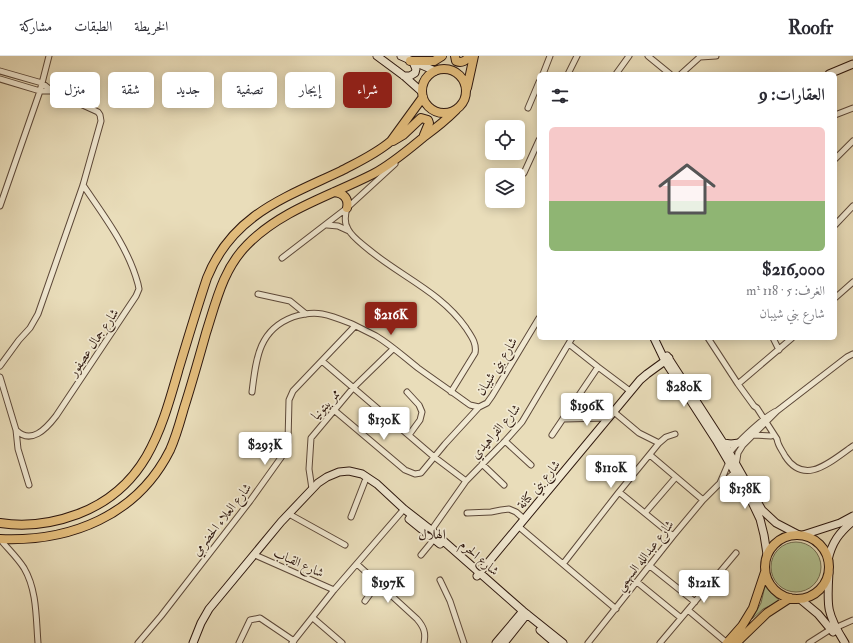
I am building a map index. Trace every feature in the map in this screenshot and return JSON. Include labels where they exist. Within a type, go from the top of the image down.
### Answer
[{"type":"main road","points":[[412,61],[434,61],[442,56]]},
{"type":"main road","points":[[448,56],[437,70],[425,79],[422,86],[422,95],[427,105],[436,112],[446,113],[456,110]]},
{"type":"main road","points":[[455,56],[456,61],[460,62],[464,61],[470,56]]},
{"type":"main road","points":[[0,539],[20,540],[57,536],[88,525],[119,508],[145,487],[164,460],[176,435],[220,290],[231,265],[245,246],[268,225],[287,214],[374,174],[403,155],[447,119],[464,103],[474,56]]},
{"type":"main road","points":[[437,70],[449,69],[458,74],[465,82],[466,93]]},
{"type":"main road","points":[[391,141],[422,95]]},
{"type":"main road","points":[[0,523],[33,524],[67,518],[101,503],[125,484],[141,466],[160,431],[207,278],[214,261],[224,245],[243,225],[261,211],[285,197],[365,159],[391,141],[403,135],[421,118],[428,120],[429,123],[423,138]]},
{"type":"main road","points":[[334,192],[339,192],[344,195],[347,199],[347,208]]},
{"type":"main road","points":[[790,535],[801,535],[812,538],[819,543],[826,553],[829,572],[826,580],[819,590],[812,596],[800,599],[783,596],[773,589],[765,572],[765,562],[767,554],[773,545],[781,539],[790,535]]},
{"type":"main road","points":[[727,643],[742,626],[753,608],[765,572]]},
{"type":"main road","points":[[736,643],[767,613],[790,598]]},
{"type":"street","points":[[0,206],[2,194],[40,91],[49,56]]},
{"type":"street","points":[[377,56],[404,76],[422,95]]},
{"type":"street","points":[[401,56],[437,70]]},
{"type":"street","points":[[543,72],[550,56]]},
{"type":"street","points":[[570,72],[577,56]]},
{"type":"street","points":[[617,72],[629,56]]},
{"type":"street","points":[[648,56],[668,72]]},
{"type":"street","points":[[683,72],[701,57],[716,56]]},
{"type":"street","points":[[404,76],[410,76],[415,73],[416,69],[412,61]]},
{"type":"street","points":[[834,72],[853,64]]},
{"type":"street","points":[[0,70],[42,83],[50,89]]},
{"type":"street","points":[[0,79],[40,91],[50,91]]},
{"type":"street","points":[[528,108],[537,87]]},
{"type":"street","points":[[0,366],[34,321],[83,185],[102,121],[100,115],[91,108]]},
{"type":"street","points":[[837,114],[853,108]]},
{"type":"street","points":[[837,157],[853,141]]},
{"type":"street","points":[[525,171],[537,146]]},
{"type":"street","points":[[282,258],[327,225],[347,208],[379,180],[403,155]]},
{"type":"street","name":"شارع جمال عصفور","points":[[16,430],[24,436],[29,437],[38,434],[52,422],[131,305],[139,289],[136,277],[116,233],[83,185]]},
{"type":"street","points":[[837,223],[853,206]]},
{"type":"street","points":[[347,208],[345,220],[349,231]]},
{"type":"street","points":[[327,225],[338,226],[349,231],[380,259],[419,284],[439,300],[456,315],[469,332],[475,345],[475,353],[451,392]]},
{"type":"street","points":[[837,296],[853,282]]},
{"type":"street","points":[[258,294],[290,301],[306,314]]},
{"type":"street","name":"شارع بني شيبان","points":[[252,392],[258,357],[261,345],[265,338],[284,322],[313,313],[331,315],[378,337],[451,392],[470,404],[479,407],[487,403],[492,396],[537,321]]},
{"type":"street","name":"شارع العلاء الحضرمي","points":[[138,643],[161,616],[250,501],[286,450],[288,442],[289,400],[293,391],[355,326]]},
{"type":"street","name":"شارع الفراهيدي","points":[[421,555],[466,481],[522,422],[571,340]]},
{"type":"street","points":[[655,340],[733,467],[767,516],[776,523],[801,535],[840,523],[853,516]]},
{"type":"street","points":[[709,340],[738,384],[757,408],[771,436],[794,467],[804,471],[812,471],[853,446]]},
{"type":"street","points":[[773,340],[779,350]]},
{"type":"street","points":[[738,384],[790,340]]},
{"type":"street","points":[[569,344],[630,392]]},
{"type":"street","name":"ممر بيتونيا","points":[[312,489],[309,469],[311,438],[353,388],[393,349]]},
{"type":"street","points":[[729,452],[777,411],[853,354]]},
{"type":"street","name":"شارع بني كنانة","points":[[478,575],[630,392],[647,374],[667,360]]},
{"type":"street","points":[[322,361],[433,456],[466,481]]},
{"type":"street","points":[[552,435],[598,367]]},
{"type":"street","points":[[0,376],[16,430],[18,449],[30,485]]},
{"type":"street","points":[[407,392],[419,405],[422,412],[420,420],[409,435]]},
{"type":"street","points":[[334,410],[410,473],[419,474],[433,456],[479,407]]},
{"type":"street","points":[[614,412],[639,434],[660,443]]},
{"type":"street","points":[[563,420],[609,418]]},
{"type":"street","points":[[706,421],[729,452],[733,467],[760,519],[767,554]]},
{"type":"street","points":[[733,467],[740,449],[764,422]]},
{"type":"street","points":[[764,422],[776,439],[778,445]]},
{"type":"street","points":[[563,564],[619,492],[660,443],[666,437],[675,434]]},
{"type":"street","points":[[753,435],[771,436]]},
{"type":"street","points":[[505,441],[531,466]]},
{"type":"street","points":[[723,443],[738,443]]},
{"type":"street","points":[[650,455],[703,500]]},
{"type":"street","points":[[482,464],[504,485]]},
{"type":"street","name":"شارع عبدالله السهمي","points":[[588,643],[673,536],[703,500],[723,482],[733,467]]},
{"type":"street","name":"شارع عبدالله السهمي","points":[[723,482],[733,467]]},
{"type":"street","name":"شارع الحرم","points":[[193,643],[201,623],[209,609],[289,514],[322,479],[339,472],[349,471],[362,474],[377,484],[402,511]]},
{"type":"street","name":"شارع الحرم","points":[[339,472],[351,474],[365,481],[432,535],[524,614],[555,643]]},
{"type":"street","points":[[645,513],[676,477]]},
{"type":"street","points":[[351,517],[365,481]]},
{"type":"street","points":[[723,482],[742,486]]},
{"type":"street","points":[[619,492],[673,536]]},
{"type":"street","points":[[468,513],[491,512],[509,509],[516,512],[524,519]]},
{"type":"street","points":[[239,643],[250,620],[258,618],[293,642],[334,590],[402,511]]},
{"type":"street","points":[[289,514],[345,545]]},
{"type":"street","points":[[828,560],[831,548],[836,538],[853,521]]},
{"type":"street","points":[[518,526],[616,609]]},
{"type":"street","points":[[0,539],[19,561],[29,580],[34,598],[38,643]]},
{"type":"street","points":[[660,643],[736,554]]},
{"type":"street","name":"شارع القباب","points":[[255,555],[334,590]]},
{"type":"street","points":[[357,564],[421,623],[426,636],[424,643]]},
{"type":"street","points":[[650,566],[695,602]]},
{"type":"street","points":[[829,572],[829,614],[833,628],[840,643]]},
{"type":"street","points":[[440,580],[450,601],[464,643]]},
{"type":"street","points":[[637,582],[681,618]]},
{"type":"street","points":[[365,601],[378,583]]},
{"type":"street","points":[[800,599],[833,628],[845,643]]},
{"type":"street","points":[[688,610],[727,643]]},
{"type":"street","points":[[496,643],[524,614]]},
{"type":"street","points":[[504,643],[524,614]]},
{"type":"street","name":"شارع الحرم","points":[[524,614],[563,643]]},
{"type":"street","points":[[313,618],[342,643]]},
{"type":"street","points":[[809,643],[833,628],[853,620]]},
{"type":"green space","points":[[796,542],[805,544],[816,553],[821,567],[819,576],[810,587],[796,592],[787,590],[776,581],[771,567],[773,558],[782,547]]},
{"type":"green space","points":[[765,586],[780,601],[763,609],[752,619],[761,603]]},
{"type":"district","name":"الهلال","points":[[432,534]]}]
